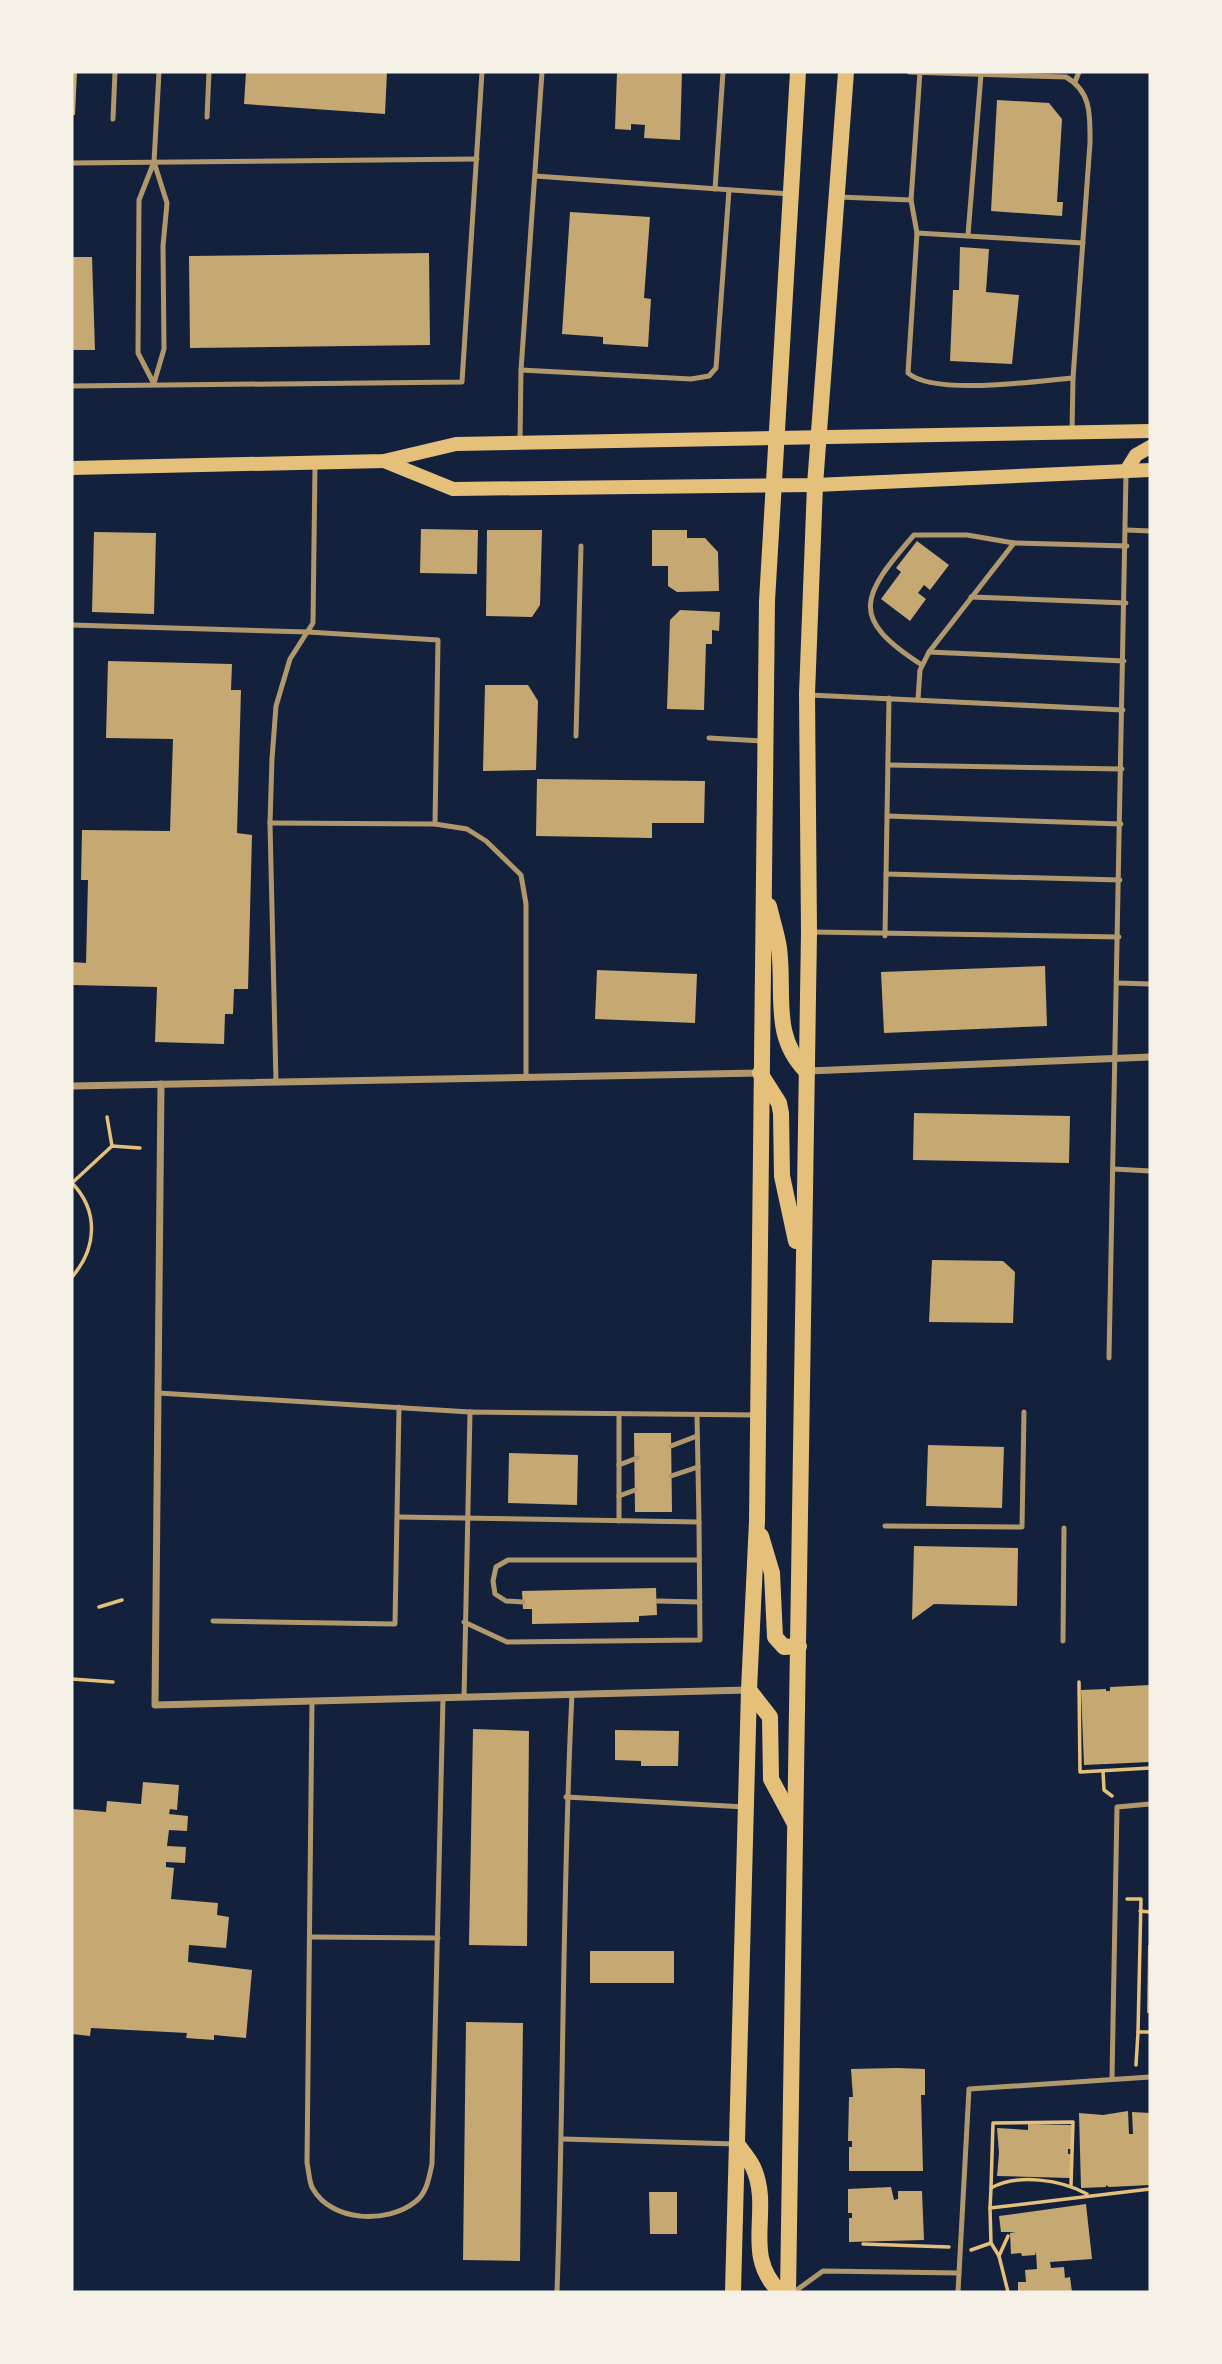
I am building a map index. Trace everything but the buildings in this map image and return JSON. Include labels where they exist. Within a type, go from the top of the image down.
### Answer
[{"type":"main road","points":[[733,2292],[749,1690],[757,1521],[763,741],[771,486],[798,72]]},
{"type":"main road","points":[[788,2292],[809,932],[807,694],[815,485],[845,72]]},
{"type":"main road","points":[[72,468],[384,461],[456,444],[1150,431]]},
{"type":"main road","points":[[1126,471],[1136,455],[1150,447]]},
{"type":"main road","points":[[384,461],[453,489],[815,485],[1150,470]]},
{"type":"main road","points":[[763,883],[779,947],[787,1049],[806,1072]]},
{"type":"main road","points":[[760,1073],[779,1103],[782,1176],[802,1271]]},
{"type":"main road","points":[[757,1521],[772,1573],[775,1637],[784,1647],[799,1646]]},
{"type":"main road","points":[[749,1690],[771,1717],[771,1779],[795,1824]]},
{"type":"main road","points":[[737,2144],[753,2167],[759,2195],[760,2265],[780,2292]]},
{"type":"street","points":[[806,1072],[1150,1057]]},
{"type":"street","points":[[72,1086],[760,1073]]},
{"type":"street","points":[[161,1084],[155,1705],[749,1690]]},
{"type":"lane","points":[[113,119],[115,72]]},
{"type":"lane","points":[[154,384],[138,352],[139,200],[154,162],[159,72]]},
{"type":"lane","points":[[207,117],[209,72]]},
{"type":"lane","points":[[72,386],[462,382],[482,72]]},
{"type":"lane","points":[[520,443],[521,370],[542,72]]},
{"type":"lane","points":[[715,189],[723,72]]},
{"type":"lane","points":[[909,72],[1066,77],[1080,85],[1090,108],[1072,432]]},
{"type":"lane","points":[[920,72],[911,200],[917,233],[908,373],[917,381],[949,386],[1073,379]]},
{"type":"lane","points":[[1076,82],[1079,72]]},
{"type":"lane","points":[[968,235],[981,74]]},
{"type":"lane","points":[[72,163],[477,159]]},
{"type":"lane","points":[[154,162],[167,203],[163,246],[164,349],[154,384]]},
{"type":"lane","points":[[535,176],[792,194]]},
{"type":"lane","points":[[521,370],[691,379],[709,376],[716,368],[729,190]]},
{"type":"lane","points":[[837,197],[911,200]]},
{"type":"lane","points":[[917,233],[1083,243]]},
{"type":"lane","points":[[276,1082],[270,823],[276,706],[290,659],[313,623],[315,462]]},
{"type":"lane","points":[[1109,1358],[1126,603],[1126,471]]},
{"type":"lane","points":[[1127,530],[1150,531]]},
{"type":"lane","points":[[922,665],[880,635],[869,612],[873,590],[909,540],[920,533],[977,536],[1014,543],[1127,546]]},
{"type":"lane","points":[[918,699],[922,665],[929,652],[1014,543]]},
{"type":"lane","points":[[576,736],[581,546]]},
{"type":"lane","points":[[971,597],[1126,603]]},
{"type":"lane","points":[[72,625],[308,632],[438,640],[435,824]]},
{"type":"lane","points":[[929,652],[1124,661]]},
{"type":"lane","points":[[807,694],[1123,710]]},
{"type":"lane","points":[[885,936],[889,698]]},
{"type":"lane","points":[[709,738],[763,741]]},
{"type":"lane","points":[[888,765],[1122,769]]},
{"type":"lane","points":[[887,816],[1121,824]]},
{"type":"lane","points":[[270,823],[435,824],[467,829],[486,841],[521,875],[526,904],[526,1078]]},
{"type":"lane","points":[[886,874],[1120,880]]},
{"type":"lane","points":[[809,932],[885,936],[1119,937]]},
{"type":"lane","points":[[1118,982],[1150,984]]},
{"type":"lane","points":[[1114,1170],[1150,1171]]},
{"type":"lane","points":[[158,1393],[470,1412],[757,1415]]},
{"type":"lane","points":[[213,1621],[395,1624],[399,1407]]},
{"type":"lane","points":[[464,1698],[470,1412]]},
{"type":"lane","points":[[885,1526],[1022,1527],[1024,1412]]},
{"type":"lane","points":[[619,1415],[619,1521]]},
{"type":"lane","points":[[464,1622],[507,1642],[700,1640],[697,1415]]},
{"type":"lane","points":[[671,1446],[697,1436]]},
{"type":"lane","points":[[619,1465],[637,1458]]},
{"type":"lane","points":[[671,1476],[698,1467]]},
{"type":"lane","points":[[619,1496],[635,1490]]},
{"type":"lane","points":[[398,1517],[698,1521]]},
{"type":"lane","points":[[1063,1642],[1064,1528]]},
{"type":"lane","points":[[523,1602],[506,1601],[495,1594],[492,1581],[496,1567],[508,1560],[699,1560]]},
{"type":"lane","points":[[658,1601],[700,1602]]},
{"type":"lane","points":[[557,2292],[563,2139],[566,1797],[572,1694]]},
{"type":"lane","points":[[312,1701],[307,2163],[313,2189],[328,2206],[348,2216],[398,2212],[416,2201],[428,2185],[432,2164],[443,1698]]},
{"type":"lane","points":[[566,1797],[747,1807]]},
{"type":"lane","points":[[1112,2078],[1116,1807],[1150,1804]]},
{"type":"lane","points":[[311,1937],[438,1938]]},
{"type":"lane","points":[[958,2292],[968,2089],[1150,2077]]},
{"type":"lane","points":[[563,2139],[737,2144]]},
{"type":"lane","points":[[794,2292],[823,2272],[959,2273]]},
{"type":"path","points":[[107,1117],[112,1146]]},
{"type":"path","points":[[72,1277],[86,1258],[92,1236],[91,1214],[82,1193],[72,1183],[112,1146],[140,1148]]},
{"type":"path","points":[[99,1607],[122,1600]]},
{"type":"path","points":[[72,1679],[113,1682]]},
{"type":"path","points":[[1079,1682],[1080,1772],[1150,1768]]},
{"type":"path","points":[[1103,1771],[1104,1790],[1126,1806]]},
{"type":"path","points":[[1115,1899],[1141,1899],[1136,2077]]},
{"type":"path","points":[[1140,1911],[1150,1912]]},
{"type":"path","points":[[1138,2032],[1150,2032]]},
{"type":"path","points":[[1008,2292],[999,2256],[991,2243],[993,2123],[1073,2122],[1071,2185]]},
{"type":"path","points":[[991,2188],[999,2183],[1071,2185],[1088,2195]]},
{"type":"path","points":[[990,2208],[1150,2189]]},
{"type":"path","points":[[999,2256],[1008,2236]]},
{"type":"path","points":[[863,2245],[978,2250],[991,2243]]}]
